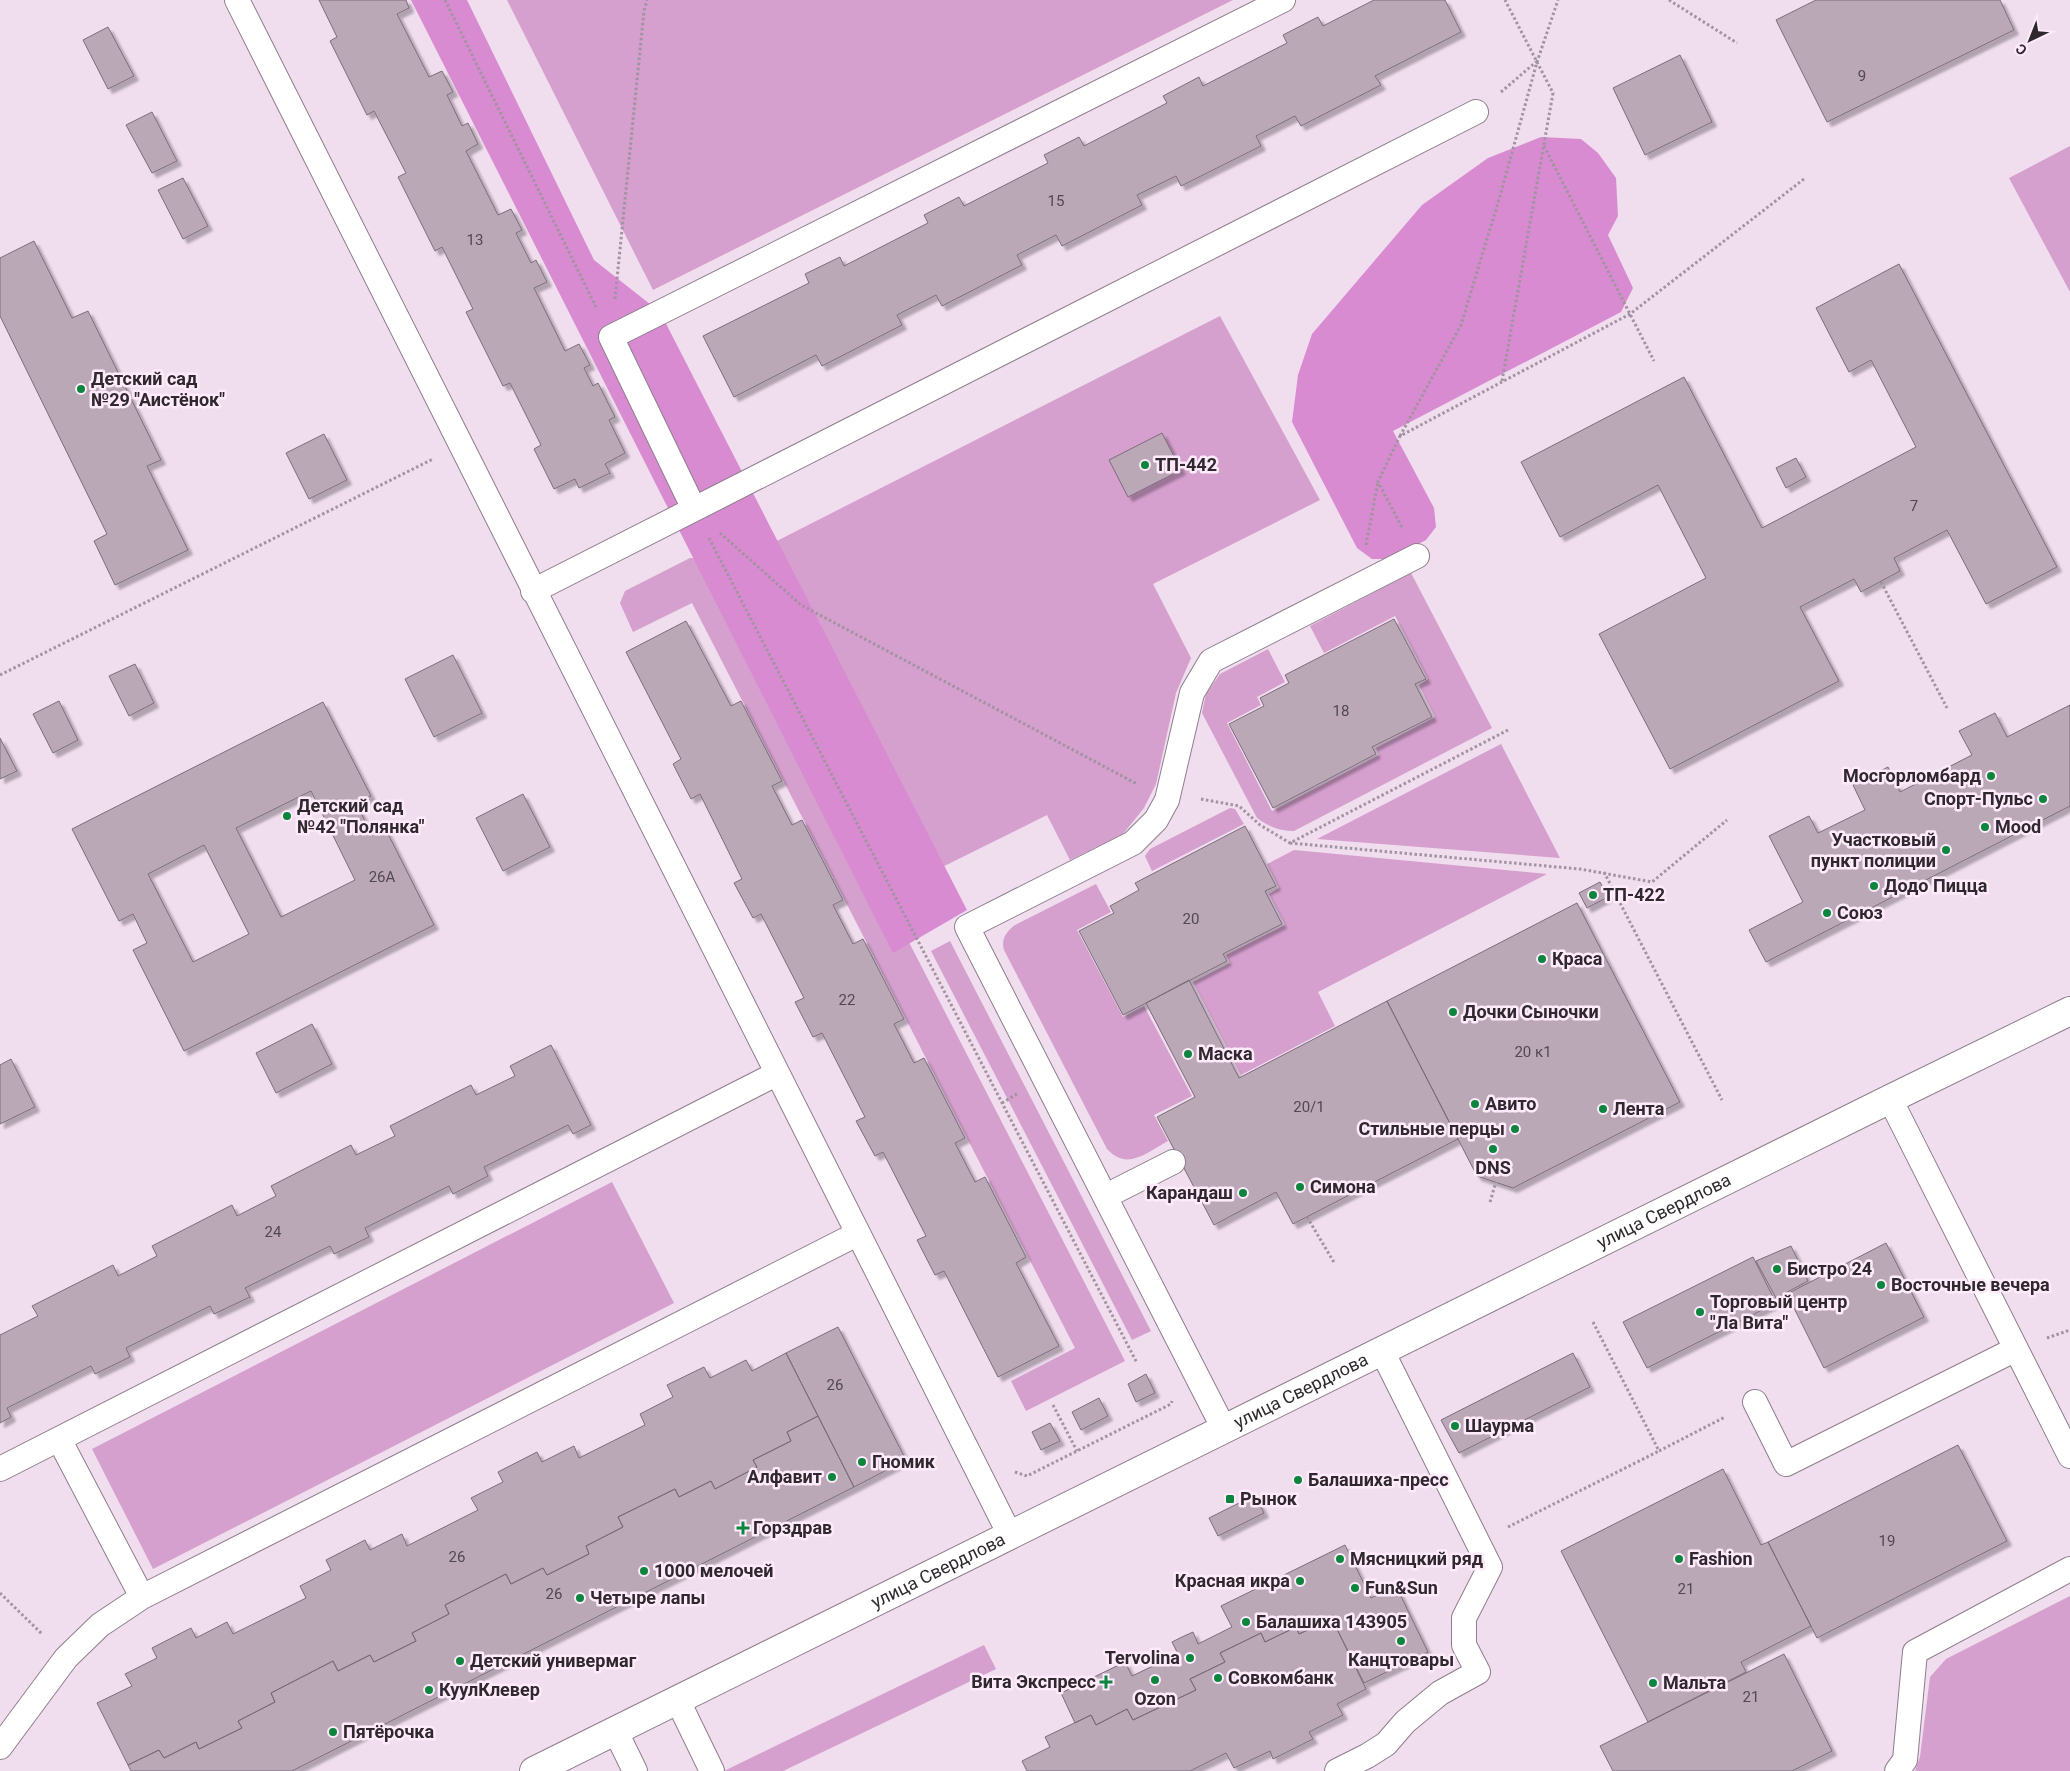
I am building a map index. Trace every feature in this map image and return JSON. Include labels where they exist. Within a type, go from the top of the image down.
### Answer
[{"type":"main road","name":"улица Свердлова","points":[[534,1771],[2070,1011]]},
{"type":"lane","points":[[238,0],[776,1074],[1010,1535]]},
{"type":"lane","points":[[694,509],[611,337],[1284,0]]},
{"type":"lane","points":[[533,590],[1476,112]]},
{"type":"lane","points":[[1224,1429],[967,927],[1133,843],[1156,820],[1167,800],[1192,693],[1211,661],[1417,556]]},
{"type":"lane","points":[[0,1469],[776,1074]]},
{"type":"lane","points":[[1890,1099],[2070,1456]]},
{"type":"lane","points":[[1106,1196],[1173,1162]]},
{"type":"lane","points":[[0,1747],[66,1658],[100,1625],[142,1597],[857,1234]]},
{"type":"lane","points":[[1755,1402],[1786,1464],[2016,1349]]},
{"type":"lane","points":[[1337,1771],[1368,1756],[1386,1744],[1405,1722],[1440,1693],[1478,1672],[1464,1645],[1464,1618],[1490,1567],[1382,1351]]},
{"type":"lane","points":[[59,1439],[142,1597]]},
{"type":"lane","points":[[1896,1771],[1905,1760],[1915,1652],[2070,1569]]},
{"type":"lane","points":[[678,1699],[712,1771]]},
{"type":"lane","points":[[615,1730],[635,1771]]},
{"type":"path","points":[[445,0],[611,337]]},
{"type":"path","points":[[611,337],[644,11],[648,0]]},
{"type":"path","points":[[1502,382],[1553,93],[1505,0]]},
{"type":"path","points":[[1358,587],[1378,482],[1400,436],[1461,325],[1500,196],[1537,62],[1558,0]]},
{"type":"path","points":[[1669,0],[1737,43]]},
{"type":"path","points":[[1476,112],[1537,62]]},
{"type":"path","points":[[1544,145],[1654,362]]},
{"type":"path","points":[[1400,436],[1630,314],[1804,179]]},
{"type":"path","points":[[0,675],[460,445]]},
{"type":"path","points":[[1378,482],[1417,556]]},
{"type":"path","points":[[694,509],[801,605],[1167,800],[1202,799],[1240,806],[1260,825],[1290,843],[1604,872],[1652,882],[1727,820]]},
{"type":"path","points":[[694,509],[1137,1363]]},
{"type":"path","points":[[1881,582],[1947,708]]},
{"type":"path","points":[[1290,843],[1508,730]]},
{"type":"path","points":[[1604,872],[1722,1100]]},
{"type":"path","points":[[1490,1202],[1496,1182]]},
{"type":"path","points":[[1307,1217],[1335,1264]]},
{"type":"path","points":[[1592,1322],[1659,1451]]},
{"type":"path","points":[[1008,1470],[1027,1476],[1170,1404],[1174,1397]]},
{"type":"path","points":[[1477,1542],[1755,1402]]},
{"type":"path","points":[[1053,1405],[1077,1451]]},
{"type":"path","points":[[0,1592],[66,1658]]},
{"type":"shaded area","points":[[411,0],[467,0],[594,260],[660,312],[967,910],[893,953]]},
{"type":"shaded area","points":[[507,0],[1233,0],[653,290]]},
{"type":"shaded area","points":[[1541,137],[1581,139],[1598,153],[1616,178],[1618,216],[1608,235],[1633,288],[1621,312],[1393,431],[1434,508],[1436,527],[1426,540],[1390,559],[1372,559],[1357,548],[1292,422],[1298,375],[1312,334],[1422,205],[1488,158]]},
{"type":"shaded area","points":[[2070,146],[2070,292],[2009,178]]},
{"type":"shaded area","points":[[1220,316],[1320,500],[1153,584],[1191,658],[1176,693],[1156,784],[1144,808],[1123,834],[1070,860],[1047,815],[916,880],[751,554]]},
{"type":"shaded area","points":[[690,558],[706,559],[718,572],[1125,1361],[1026,1411],[1011,1381],[1075,1348],[692,603],[633,632],[620,603],[625,591]]},
{"type":"shaded area","points":[[1411,573],[1492,728],[1294,831],[1275,828],[1266,824],[1257,818],[1202,713],[1206,694],[1220,674],[1268,649],[1285,682],[1257,697],[1261,705],[1227,723],[1272,811],[1379,755],[1376,748],[1435,717],[1419,685],[1428,679],[1395,616],[1324,653],[1310,626]]},
{"type":"shaded area","points":[[1501,744],[1560,858],[1317,839]]},
{"type":"shaded area","points":[[1230,808],[1235,809],[1244,824],[1152,871],[1145,856],[1150,849]]},
{"type":"shaded area","points":[[1294,850],[1547,874],[1318,992],[1335,1026],[1241,1075],[1193,982],[1230,963],[1226,955],[1285,925],[1269,894],[1279,888],[1267,864]]},
{"type":"shaded area","points":[[1096,884],[1111,912],[1077,930],[1123,1017],[1144,1006],[1192,1096],[1154,1115],[1168,1141],[1137,1158],[1122,1159],[1107,1149],[1003,946],[1005,936],[1015,925]]},
{"type":"shaded area","points":[[950,941],[1151,1331],[1132,1340],[931,951]]},
{"type":"shaded area","points":[[612,1182],[674,1303],[153,1569],[92,1449]]},
{"type":"shaded area","points":[[2070,1596],[2070,1771],[1915,1771],[1920,1757],[1930,1677],[1946,1659]]},
{"type":"shaded area","points":[[984,1645],[996,1669],[783,1771],[724,1771]]},
{"type":"building","points":[[319,0],[406,0],[409,8],[397,14],[429,77],[442,71],[453,92],[447,95],[462,126],[468,123],[478,144],[466,151],[498,215],[511,209],[522,230],[516,233],[531,263],[536,260],[547,282],[534,288],[565,351],[579,344],[590,365],[584,368],[593,386],[598,383],[615,417],[609,420],[625,453],[605,464],[610,473],[579,488],[575,479],[554,489],[534,449],[541,445],[510,383],[503,386],[466,312],[473,309],[442,247],[435,251],[398,177],[406,173],[374,111],[367,115],[330,41],[337,37]]},
{"type":"building","points":[[1374,0],[1445,0],[1461,32],[1375,76],[1381,85],[1301,126],[1295,116],[1256,136],[1261,146],[1181,186],[1176,176],[1137,195],[1142,205],[1062,246],[1056,235],[1017,255],[1022,265],[942,306],[936,295],[897,315],[902,325],[822,366],[816,355],[734,397],[703,336],[809,283],[805,274],[840,257],[844,266],[928,223],[924,215],[959,197],[964,206],[1048,163],[1044,155],[1079,137],[1084,146],[1167,103],[1163,96],[1199,77],[1203,86],[1287,43],[1283,35],[1318,17],[1323,26]]},
{"type":"building","points":[[1816,0],[2000,0],[2014,30],[1827,122],[1776,20]]},
{"type":"building","points":[[108,27],[134,76],[108,89],[83,40]]},
{"type":"building","points":[[1680,55],[1712,122],[1645,155],[1613,88]]},
{"type":"building","points":[[152,112],[177,161],[152,173],[126,125]]},
{"type":"building","points":[[183,178],[208,226],[183,239],[158,190]]},
{"type":"building","name":"Детский сад №29 \"Аистёнок\"","points":[[34,241],[72,318],[88,311],[161,460],[147,466],[188,550],[115,585],[94,541],[107,534],[0,316],[0,258]]},
{"type":"building","points":[[1899,264],[2057,567],[1986,604],[1947,530],[1894,558],[1900,571],[1861,592],[1854,579],[1800,607],[1839,681],[1670,769],[1599,634],[1706,578],[1658,485],[1560,537],[1521,462],[1684,377],[1762,528],[1916,447],[1871,360],[1849,372],[1816,308]]},
{"type":"building","name":"ТП-442","points":[[1162,433],[1181,470],[1128,497],[1109,460]]},
{"type":"building","points":[[324,434],[347,480],[309,499],[286,453]]},
{"type":"building","points":[[1796,458],[1806,477],[1786,488],[1776,468]]},
{"type":"building","points":[[1394,619],[1426,679],[1415,684],[1432,717],[1372,747],[1376,754],[1273,808],[1229,724],[1264,706],[1260,698],[1289,683],[1285,675]]},
{"type":"building","points":[[686,621],[731,706],[741,701],[782,781],[772,786],[792,825],[802,820],[843,900],[833,905],[853,944],[863,939],[904,1019],[894,1024],[914,1063],[924,1058],[965,1138],[955,1143],[975,1182],[985,1177],[1026,1257],[1016,1263],[1059,1346],[998,1377],[944,1271],[935,1275],[917,1240],[926,1236],[883,1152],[875,1156],[856,1121],[865,1117],[822,1033],[813,1037],[795,1002],[804,998],[761,914],[753,918],[734,883],[742,879],[700,794],[691,799],[673,764],[681,759],[626,652]]},
{"type":"building","points":[[453,655],[482,713],[434,737],[405,679]]},
{"type":"building","points":[[135,664],[154,703],[129,716],[109,676]]},
{"type":"building","points":[[59,701],[78,740],[53,753],[33,714]]},
{"type":"building","points":[[323,702],[371,796],[356,803],[370,831],[383,824],[434,925],[184,1051],[133,950],[147,943],[133,914],[119,921],[72,829]],"holes":[[[311,791],[355,880],[281,917],[236,828]],[[204,845],[249,934],[193,962],[148,874]]]},
{"type":"building","points":[[2070,705],[2070,806],[1766,962],[1749,930],[1803,902],[1769,836],[1809,816],[1818,833],[1865,810],[1853,785],[1888,767],[1900,792],[1972,755],[1959,731],[1995,713],[2007,737]]},
{"type":"building","points":[[0,738],[17,771],[0,779]]},
{"type":"building","points":[[523,794],[550,847],[503,871],[476,818]]},
{"type":"building","points":[[1245,826],[1276,886],[1265,891],[1282,924],[1223,954],[1227,961],[1123,1015],[1079,931],[1114,913],[1110,906],[1139,890],[1135,883]]},
{"type":"building","name":"ТП-422","points":[[1600,882],[1608,897],[1587,908],[1579,893]]},
{"type":"building","points":[[1577,903],[1680,1102],[1513,1188],[1477,1176],[1387,1001]]},
{"type":"building","points":[[1189,980],[1239,1078],[1387,1001],[1458,1139],[1293,1224],[1276,1192],[1214,1225],[1157,1117],[1195,1097],[1146,1003]]},
{"type":"building","points":[[312,1024],[332,1064],[276,1093],[256,1053]]},
{"type":"building","points":[[551,1045],[591,1125],[573,1134],[568,1125],[484,1167],[488,1176],[453,1194],[449,1186],[365,1228],[369,1237],[334,1254],[330,1246],[245,1288],[250,1297],[214,1314],[210,1306],[126,1348],[130,1357],[95,1374],[91,1366],[7,1408],[11,1417],[0,1423],[0,1335],[38,1316],[32,1306],[113,1265],[118,1276],[157,1256],[152,1246],[232,1205],[237,1216],[276,1196],[271,1186],[351,1145],[356,1155],[395,1136],[390,1126],[471,1085],[476,1095],[515,1076],[510,1066]]},
{"type":"building","points":[[11,1059],[35,1107],[0,1124],[0,1065]]},
{"type":"building","points":[[1886,1243],[1924,1317],[1824,1368],[1787,1294]]},
{"type":"building","points":[[1791,1246],[1808,1281],[1776,1298],[1756,1261]]},
{"type":"building","name":"Торговый центр \"Ла Вита\"","points":[[1753,1257],[1776,1303],[1647,1368],[1623,1322]]},
{"type":"building","points":[[838,1327],[906,1460],[854,1487],[786,1353]]},
{"type":"building","points":[[786,1353],[818,1416],[787,1432],[791,1441],[753,1460],[757,1467],[715,1489],[711,1481],[679,1497],[675,1489],[618,1517],[623,1527],[586,1546],[589,1554],[547,1575],[543,1568],[511,1584],[506,1574],[445,1605],[449,1614],[412,1633],[416,1641],[374,1662],[370,1655],[338,1671],[333,1661],[271,1693],[275,1702],[238,1721],[242,1728],[199,1749],[196,1742],[164,1758],[159,1750],[128,1765],[97,1703],[132,1686],[125,1674],[157,1658],[152,1648],[191,1628],[196,1638],[227,1622],[233,1634],[306,1598],[300,1586],[331,1570],[326,1560],[365,1540],[370,1550],[402,1534],[407,1546],[478,1510],[471,1498],[503,1482],[498,1472],[537,1452],[542,1462],[574,1446],[579,1458],[645,1425],[640,1414],[673,1397],[667,1385],[704,1367],[710,1378],[746,1360],[752,1371]]},
{"type":"building","points":[[1573,1353],[1590,1387],[1459,1453],[1441,1420]]},
{"type":"building","points":[[1146,1374],[1155,1393],[1136,1402],[1128,1384]]},
{"type":"building","points":[[1099,1398],[1108,1416],[1081,1430],[1072,1412]]},
{"type":"building","points":[[818,1416],[854,1487],[292,1771],[131,1771],[128,1765],[159,1750],[164,1758],[196,1742],[199,1749],[242,1728],[238,1721],[275,1702],[271,1693],[333,1661],[338,1671],[370,1655],[374,1662],[416,1641],[412,1633],[449,1614],[445,1605],[506,1574],[511,1584],[543,1568],[547,1575],[589,1554],[586,1546],[623,1527],[618,1517],[675,1489],[679,1497],[711,1481],[715,1489],[757,1467],[753,1460],[791,1441],[787,1432]]},
{"type":"building","points":[[1050,1423],[1060,1441],[1041,1450],[1032,1432]]},
{"type":"building","points":[[1958,1445],[2007,1541],[1817,1638],[1768,1542]]},
{"type":"building","points":[[1723,1469],[1761,1545],[1768,1542],[1811,1626],[1741,1662],[1746,1672],[1648,1722],[1561,1551]]},
{"type":"building","points":[[1255,1495],[1264,1513],[1218,1536],[1209,1518]]},
{"type":"building","points":[[1345,1545],[1371,1598],[1396,1586],[1428,1652],[1364,1683],[1332,1619],[1299,1634],[1296,1627],[1265,1642],[1261,1633],[1220,1653],[1225,1662],[1190,1679],[1196,1690],[1133,1720],[1127,1709],[1096,1725],[1091,1715],[1075,1723],[1061,1693],[1125,1662],[1132,1676],[1178,1654],[1172,1642],[1182,1637],[1193,1632],[1198,1644],[1232,1627],[1221,1606]]},
{"type":"building","points":[[1332,1619],[1366,1689],[1337,1704],[1343,1715],[1309,1732],[1313,1739],[1273,1759],[1270,1751],[1234,1768],[1226,1753],[1190,1771],[1027,1771],[1022,1761],[1050,1747],[1045,1737],[1091,1715],[1096,1725],[1127,1709],[1133,1720],[1196,1690],[1190,1679],[1225,1662],[1220,1653],[1261,1633],[1265,1642],[1296,1627],[1299,1634]]},
{"type":"building","points":[[1784,1654],[1832,1751],[1792,1771],[1613,1771],[1600,1746]]},
{"type":"place","name":"Детский сад №29 \"Аистёнок\"","points":[[81,389]]},
{"type":"place","name":"ТП-442","points":[[1145,465]]},
{"type":"place","name":"Мосгорломбард","points":[[1991,776]]},
{"type":"place","name":"Спорт-Пульс","points":[[2043,799]]},
{"type":"place","name":"Детский сад №42 \"Полянка\"","points":[[287,816]]},
{"type":"place","name":"Mood","points":[[1985,827]]},
{"type":"place","name":"Участковый пункт полиции","points":[[1946,850]]},
{"type":"place","name":"Додо Пицца","points":[[1874,886]]},
{"type":"place","name":"ТП-422","points":[[1593,895]]},
{"type":"place","name":"Союз","points":[[1827,913]]},
{"type":"place","name":"Краса","points":[[1542,959]]},
{"type":"place","name":"Дочки Сыночки","points":[[1453,1012]]},
{"type":"place","name":"Маска","points":[[1188,1054]]},
{"type":"place","name":"Авито","points":[[1475,1104]]},
{"type":"place","name":"Лента","points":[[1603,1109]]},
{"type":"place","name":"Стильные перцы","points":[[1515,1129]]},
{"type":"place","name":"DNS","points":[[1493,1149]]},
{"type":"place","name":"Симона","points":[[1300,1187]]},
{"type":"place","name":"Карандаш","points":[[1243,1193]]},
{"type":"place","name":"Бистро 24","points":[[1777,1269]]},
{"type":"place","name":"Восточные вечера","points":[[1881,1285]]},
{"type":"place","name":"Торговый центр \"Ла Вита\"","points":[[1700,1312]]},
{"type":"place","name":"Шаурма","points":[[1455,1426]]},
{"type":"place","name":"Гномик","points":[[862,1462]]},
{"type":"place","name":"Алфавит","points":[[832,1477]]},
{"type":"place","name":"Балашиха-пресс","points":[[1298,1480]]},
{"type":"place","name":"Рынок","points":[[1230,1499]]},
{"type":"place","name":"Горздрав","points":[[743,1528]]},
{"type":"place","name":"Мясницкий ряд","points":[[1340,1559]]},
{"type":"place","name":"Fashion","points":[[1679,1559]]},
{"type":"place","name":"1000 мелочей","points":[[644,1571]]},
{"type":"place","name":"Красная икра","points":[[1300,1581]]},
{"type":"place","name":"Fun&Sun","points":[[1355,1588]]},
{"type":"place","name":"Четыре лапы","points":[[580,1598]]},
{"type":"place","name":"Балашиха 143905","points":[[1246,1622]]},
{"type":"place","name":"Канцтовары","points":[[1401,1641]]},
{"type":"place","name":"Tervolina","points":[[1190,1658]]},
{"type":"place","name":"Детский универмаг","points":[[460,1661]]},
{"type":"place","name":"Совкомбанк","points":[[1218,1678]]},
{"type":"place","name":"Ozon","points":[[1155,1680]]},
{"type":"place","name":"Вита Экспресс","points":[[1106,1682]]},
{"type":"place","name":"Мальта","points":[[1653,1683]]},
{"type":"place","name":"КуулКлевер","points":[[429,1690]]},
{"type":"place","name":"Пятёрочка","points":[[333,1732]]}]
